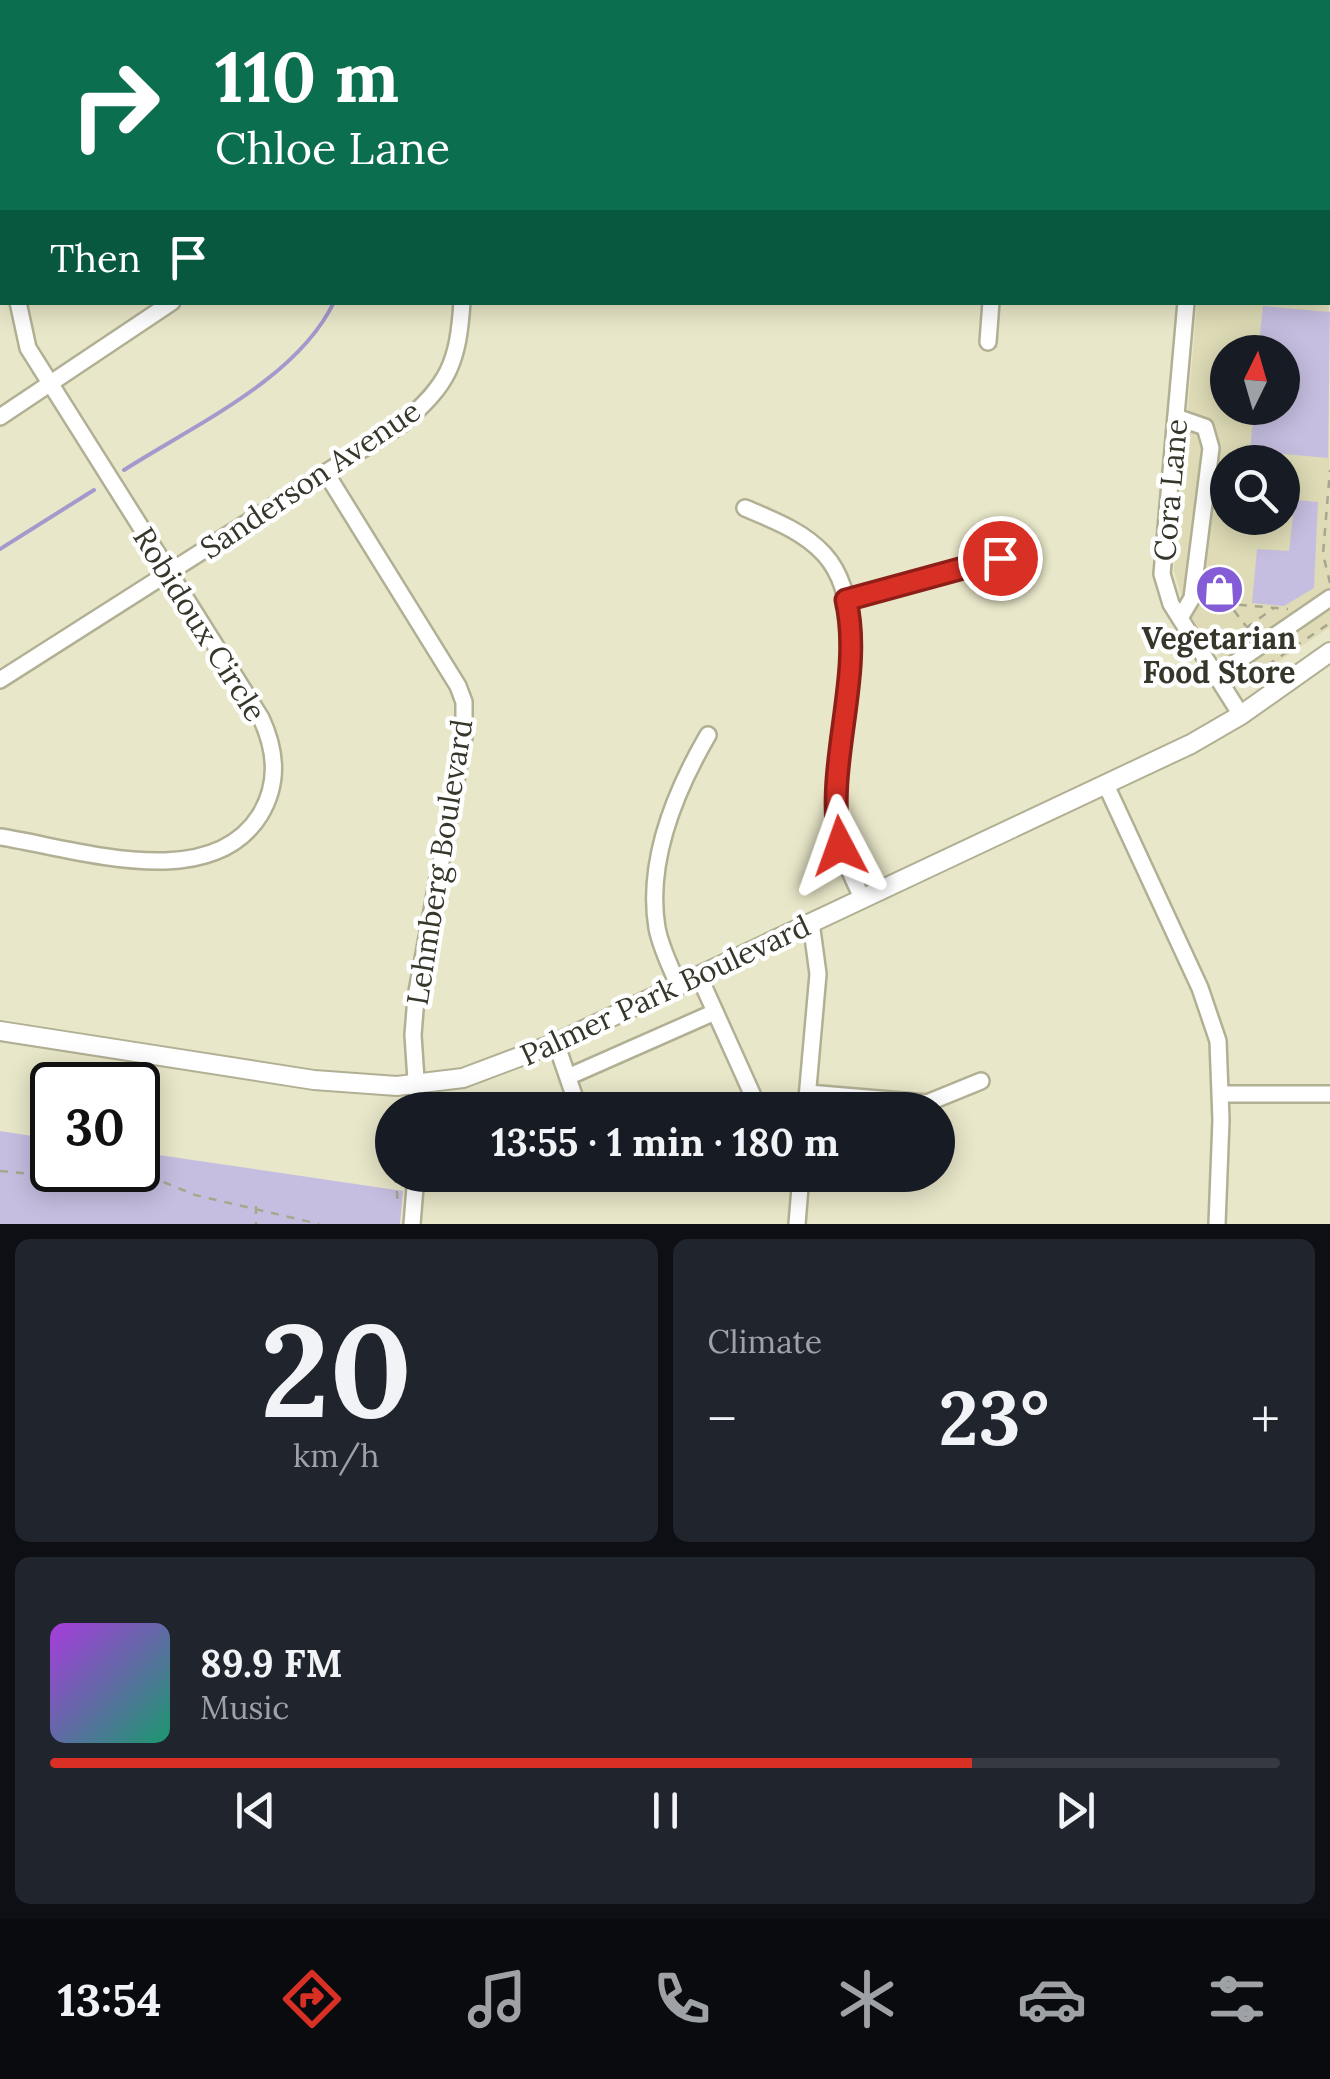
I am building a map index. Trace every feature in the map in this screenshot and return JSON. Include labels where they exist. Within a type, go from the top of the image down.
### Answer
[{"type":"main road","name":"Palmer Park Boulevard","points":[[0,1031],[314,1080],[416,1086],[486,1072],[556,1043],[1106,785],[1242,715],[1330,652]]},
{"type":"street","name":"Robidoux Circle","points":[[0,837],[186,862],[224,851],[254,825],[264,808],[274,774],[270,736],[50,386],[28,348],[19,305]]},
{"type":"street","points":[[0,417],[168,305]]},
{"type":"street","name":"Sanderson Avenue","points":[[0,680],[402,424],[441,387],[459,346],[462,305]]},
{"type":"street","points":[[988,342],[991,305]]},
{"type":"street","name":"Cora Lane","points":[[1186,305],[1162,574],[1180,618],[1242,715]]},
{"type":"street","points":[[1176,417],[1205,427],[1211,448],[1192,598],[1180,618]]},
{"type":"street","name":"Lehmberg Boulevard","points":[[326,472],[458,686],[464,702],[464,738],[414,1016],[416,1092]]},
{"type":"street","points":[[745,508],[786,526],[824,554],[836,569],[846,600],[850,630],[835,810],[840,846],[862,898]]},
{"type":"street","points":[[846,600],[1000,558]]},
{"type":"street","points":[[1216,676],[1330,598]]},
{"type":"street","points":[[679,986],[658,930],[656,895],[674,798],[708,736]]},
{"type":"street","points":[[1106,785],[1207,1006],[1218,1041],[1221,1094],[1217,1224]]},
{"type":"street","points":[[808,1092],[818,974],[811,922]]},
{"type":"street","points":[[699,976],[746,1092]]},
{"type":"street","points":[[570,1076],[715,1012]]},
{"type":"street","points":[[556,1043],[574,1092]]},
{"type":"street","points":[[954,1092],[981,1081]]},
{"type":"street","points":[[1221,1094],[1330,1094]]},
{"type":"street","points":[[412,1224],[415,1192]]},
{"type":"street","points":[[797,1224],[800,1192]]},
{"type":"path","points":[[1330,470],[1323,554],[1330,584]]},
{"type":"path","points":[[1229,596],[1229,604],[1247,627]]},
{"type":"path","points":[[1201,611],[1207,602],[1293,610]]},
{"type":"path","points":[[1220,658],[1226,656],[1228,640],[1274,608]]},
{"type":"path","points":[[0,1171],[30,1174]]},
{"type":"path","points":[[160,1181],[195,1195],[256,1206],[319,1224]]},
{"type":"path","points":[[396,1192],[398,1204]]},
{"type":"path","points":[[256,1206],[256,1224]]},
{"type":"shaded area","points":[[1197,305],[1329,305],[1330,627],[1241,687],[1185,609],[1174,570]]},
{"type":"shaded area","points":[[1263,306],[1330,312],[1328,458],[1300,455],[1300,445],[1251,445],[1252,425],[1300,425],[1300,335],[1260,335]]},
{"type":"shaded area","points":[[1300,500],[1318,502],[1314,588],[1284,606],[1252,603],[1257,549],[1289,551],[1291,535],[1300,535]]},
{"type":"shaded area","points":[[0,1131],[30,1136],[30,1192],[160,1192],[160,1155],[375,1187],[375,1192],[403,1192],[400,1224],[0,1224]]},
{"type":"waterway","points":[[124,470],[270,377],[317,329],[332,305]]},
{"type":"waterway","points":[[0,549],[94,490]]},
{"type":"place","name":"Vegetarian Food Store","points":[[1219,589]]},
{"type":"route","points":[[840,846],[835,810],[850,630],[846,600],[1000,558]]}]
